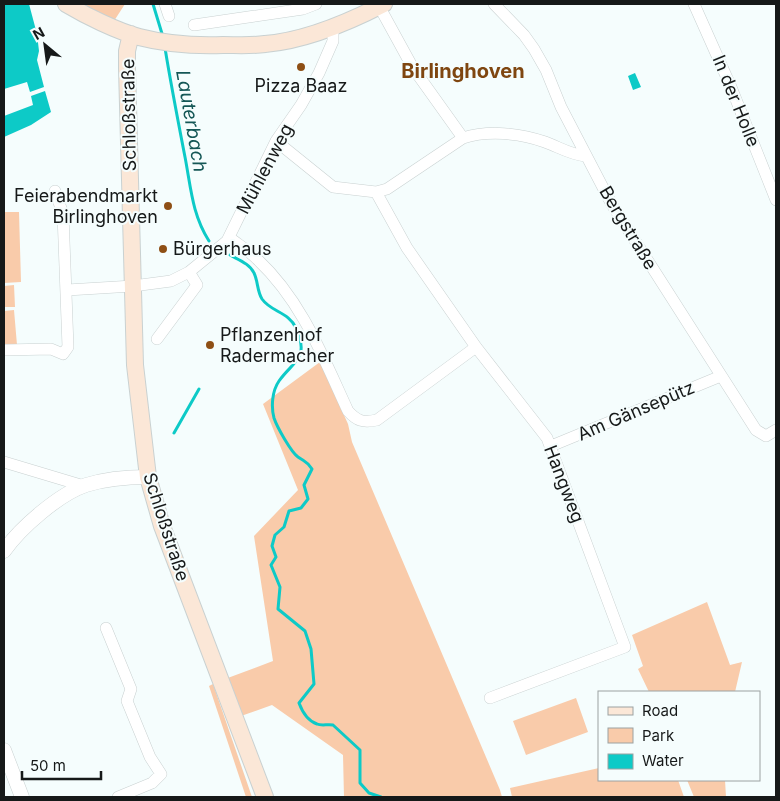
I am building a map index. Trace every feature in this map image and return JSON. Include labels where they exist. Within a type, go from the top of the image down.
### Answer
[{"type":"main road","points":[[66,4],[131,34],[173,44],[211,46],[265,44],[307,35],[333,26],[374,6]]},
{"type":"main road","name":"Schloßstraße","points":[[131,34],[127,51],[127,68],[135,365],[148,477],[162,526],[265,797]]},
{"type":"street","points":[[164,4],[169,16]]},
{"type":"street","points":[[194,25],[302,9],[316,4]]},
{"type":"street","name":"Bergstraße","points":[[494,4],[524,35],[534,49],[546,70],[561,107],[612,203],[756,430],[766,436],[776,430]]},
{"type":"street","name":"In der Holle","points":[[694,4],[731,87],[776,200]]},
{"type":"street","points":[[374,6],[413,68],[463,138]]},
{"type":"street","name":"Mühlenweg","points":[[133,286],[171,282],[189,272],[230,238],[276,141],[301,105],[319,73],[332,41],[333,26]]},
{"type":"street","points":[[276,141],[334,187],[376,192],[387,189],[463,138],[472,135],[503,133],[544,142],[576,156],[586,156]]},
{"type":"street","points":[[4,350],[51,349],[62,354],[68,347],[63,214],[55,192]]},
{"type":"street","name":"Hangweg","points":[[376,192],[407,248],[476,347],[547,438],[625,647],[490,698]]},
{"type":"street","points":[[230,238],[257,259],[286,293],[312,332],[348,411],[356,419],[366,422],[377,420],[476,347]]},
{"type":"street","points":[[157,339],[197,285],[189,272]]},
{"type":"street","points":[[67,290],[133,286]]},
{"type":"street","name":"Am Gänsepütz","points":[[551,446],[721,376]]},
{"type":"street","points":[[4,462],[84,486]]},
{"type":"street","points":[[4,551],[19,533],[44,510],[84,486],[102,481],[148,477]]},
{"type":"street","points":[[106,628],[132,688],[127,701],[150,758],[161,774],[152,783],[118,797]]},
{"type":"street","points":[[4,750],[22,797]]},
{"type":"green space","points":[[78,4],[125,4],[114,21]]},
{"type":"green space","points":[[4,212],[19,212],[21,282],[4,283]]},
{"type":"green space","points":[[14,285],[15,307],[4,307],[4,286]]},
{"type":"green space","points":[[14,310],[17,345],[4,346],[4,311]]},
{"type":"green space","points":[[320,362],[348,424],[352,442],[502,797],[344,797],[343,755],[272,705],[241,716],[225,679],[273,661],[254,536],[298,490],[263,404]]},
{"type":"green space","points":[[707,602],[730,665],[742,662],[735,691],[649,691],[638,669],[643,666],[632,635]]},
{"type":"green space","points":[[213,684],[252,797],[246,797],[209,686]]},
{"type":"green space","points":[[576,698],[588,732],[526,755],[513,721]]},
{"type":"green space","points":[[598,768],[598,781],[678,781],[684,797],[512,797],[510,788]]},
{"type":"green space","points":[[687,781],[725,781],[726,797],[694,797]]},
{"type":"water","points":[[4,4],[29,4],[37,34],[39,51],[37,60],[44,87],[30,92],[27,82],[4,89]]},
{"type":"water","points":[[635,73],[641,87],[633,90],[628,76]]},
{"type":"water","points":[[45,91],[51,112],[31,125],[4,137],[4,116],[33,105],[31,96]]},
{"type":"waterway","name":"Lauterbach","points":[[153,4],[163,37]]},
{"type":"waterway","name":"Lauterbach","points":[[165,48],[193,200],[199,221],[209,241]]},
{"type":"waterway","name":"Lauterbach","points":[[230,255],[250,267],[255,276],[262,299],[293,323],[300,338],[301,347],[298,359],[279,381],[274,394],[273,409],[274,418],[288,445],[312,469],[304,485],[308,499],[301,508],[289,511],[284,527],[275,535],[272,546],[276,557],[271,565],[280,587],[278,609],[305,631],[311,649],[314,684],[299,703],[311,721],[319,725],[333,725],[360,750],[360,783],[369,793],[381,797]]},
{"type":"waterway","points":[[174,433],[199,389]]},
{"type":"place","name":"Pizza Baaz","points":[[301,67]]},
{"type":"place","name":"Feierabendmarkt Birlinghoven","points":[[168,206]]},
{"type":"place","name":"Bürgerhaus","points":[[163,249]]},
{"type":"place","name":"Pflanzenhof Radermacher","points":[[210,345]]},
{"type":"district","name":"Birlinghoven","points":[[463,71]]}]
